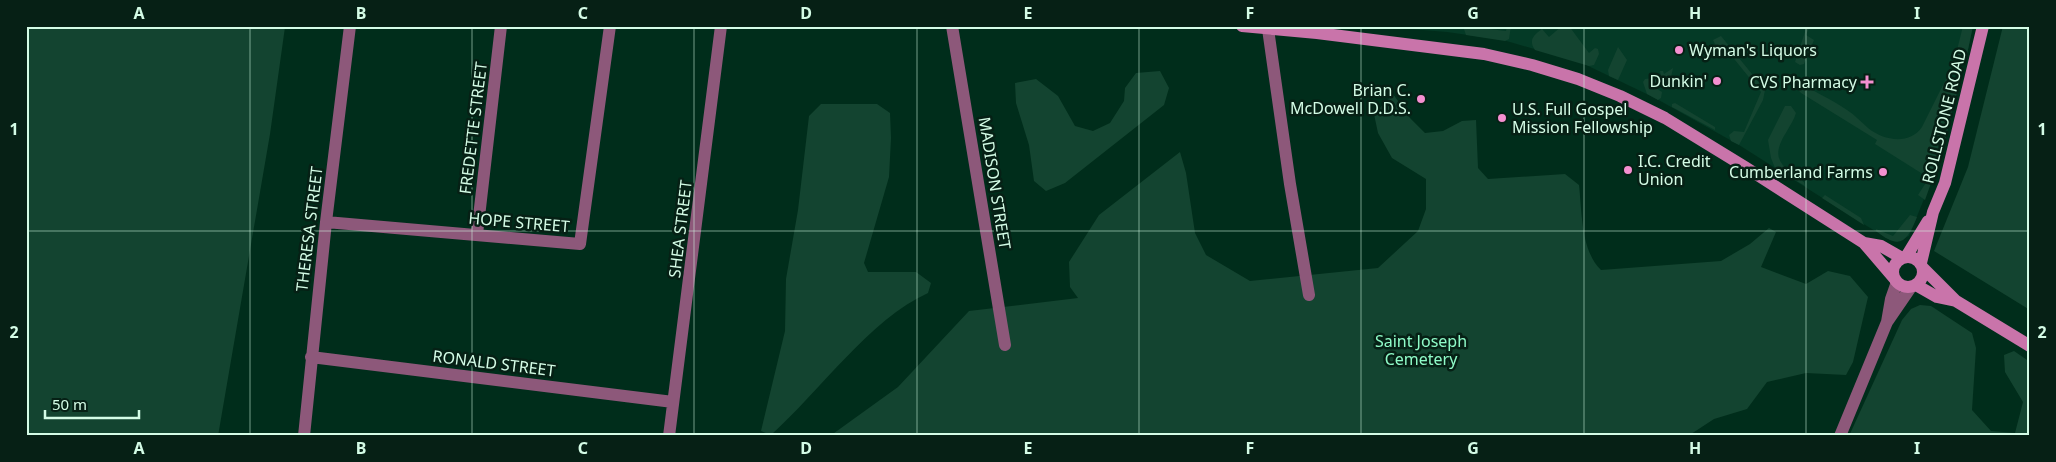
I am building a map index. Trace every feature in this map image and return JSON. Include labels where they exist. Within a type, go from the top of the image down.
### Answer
[{"type":"main road","points":[[1242,26],[1317,29],[1484,54],[1532,65],[1578,79],[1620,96],[1665,118],[1864,243],[1896,280],[1906,287],[1913,286],[1937,297],[1956,301]]},
{"type":"main road","name":"ROLLSTONE ROAD","points":[[1904,258],[1933,212],[1945,183],[1983,26]]},
{"type":"main road","name":"ROLLSTONE ROAD","points":[[1922,266],[1933,212]]},
{"type":"main road","points":[[1864,243],[1881,246],[1904,258],[1914,258],[1956,301],[2030,346]]},
{"type":"main road","points":[[1896,280],[1894,269],[1904,258]]},
{"type":"main road","points":[[1913,286],[1922,278],[1922,266]]},
{"type":"street","name":"THERESA STREET","points":[[304,436],[326,222],[350,26]]},
{"type":"street","name":"FREDETTE STREET","points":[[477,234],[501,26]]},
{"type":"street","name":"HOPE STREET","points":[[326,222],[580,244],[610,26]]},
{"type":"street","name":"SHEA STREET","points":[[669,436],[722,26]]},
{"type":"street","name":"MADISON STREET","points":[[952,26],[1005,345]]},
{"type":"street","points":[[1268,28],[1290,184],[1309,295]]},
{"type":"street","points":[[1840,436],[1887,322],[1896,280]]},
{"type":"street","points":[[1887,322],[1913,286]]},
{"type":"street","name":"RONALD STREET","points":[[311,357],[673,402]]},
{"type":"shaded area","points":[[1372,26],[1973,26],[1966,59],[1958,66],[1954,81],[1958,88],[1937,172],[1935,172],[1909,236],[1897,242],[1890,240],[1857,220],[1739,145],[1655,98],[1582,63],[1503,40],[1447,32]]},
{"type":"green space","points":[[26,26],[285,27],[270,134],[218,436],[26,436]]},
{"type":"green space","points":[[1463,26],[1506,31],[1507,26],[1511,26],[1509,39],[1505,41],[1466,35]]},
{"type":"green space","points":[[1562,26],[1569,26],[1589,53],[1595,48],[1598,49],[1599,54],[1594,65],[1589,66],[1535,50],[1532,41],[1537,33],[1542,29],[1549,37]]},
{"type":"green space","points":[[1807,26],[1810,26],[1806,35],[1814,40],[1804,64],[1800,65],[1795,62]]},
{"type":"green space","points":[[1963,26],[1973,26],[1966,59],[1956,65],[1954,62]]},
{"type":"green space","points":[[2003,26],[2030,26],[2030,310],[1934,251],[1968,167]]},
{"type":"green space","points":[[1721,36],[1765,90],[1763,100],[1739,145],[1731,141],[1729,135],[1734,131],[1744,132],[1761,92],[1726,49],[1713,45],[1715,44],[1713,40]]},
{"type":"green space","points":[[1618,47],[1627,60],[1618,80],[1609,76],[1608,70]]},
{"type":"green space","points":[[1673,68],[1670,82],[1659,78],[1654,87],[1662,92],[1661,98],[1658,100],[1647,94],[1643,82],[1645,79],[1661,77],[1660,71],[1663,71],[1664,74]]},
{"type":"green space","points":[[1160,71],[1169,88],[1164,105],[1065,183],[1046,191],[1034,181],[1029,145],[1016,103],[1015,83],[1036,79],[1058,96],[1075,126],[1093,131],[1110,123],[1124,101],[1125,88],[1136,73]]},
{"type":"green space","points":[[1947,77],[1956,83],[1958,88],[1937,172],[1935,172],[1925,200],[1918,195],[1929,178],[1875,144],[1877,140],[1801,93],[1791,82],[1794,78],[1834,102],[1850,112],[1874,132],[1889,138],[1904,139],[1917,133],[1922,127]]},
{"type":"green space","name":"Saint Joseph Cemetery","points":[[1393,94],[1410,118],[1425,133],[1443,131],[1462,121],[1476,120],[1478,168],[1488,179],[1565,174],[1579,185],[1586,242],[1594,262],[1601,270],[1721,261],[1750,244],[1769,228],[1776,232],[1761,267],[1806,284],[1828,271],[1850,276],[1868,297],[1853,362],[1846,375],[1806,373],[1767,382],[1747,409],[1714,419],[1688,436],[830,436],[898,387],[969,311],[1078,298],[1070,287],[1069,262],[1099,215],[1180,152],[1186,173],[1195,233],[1206,255],[1250,281],[1378,268],[1418,231],[1426,209],[1426,179],[1392,158],[1378,133],[1374,114]]},
{"type":"green space","points":[[1675,103],[1715,127],[1715,130],[1672,107],[1672,104]]},
{"type":"green space","points":[[821,104],[877,104],[890,113],[889,177],[864,263],[868,272],[916,272],[931,283],[928,293],[886,320],[865,338],[771,435],[761,431],[785,331],[786,279],[798,210],[809,116]]},
{"type":"green space","points":[[1785,106],[1791,106],[1796,113],[1782,141],[1778,155],[1784,166],[1804,182],[1805,186],[1775,168],[1771,158],[1768,140]]},
{"type":"green space","points":[[1825,195],[1861,218],[1864,225],[1822,198]]},
{"type":"green space","points":[[1910,215],[1917,217],[1910,232],[1902,240],[1892,241],[1876,231],[1876,229],[1893,236]]},
{"type":"green space","points":[[1920,305],[1931,306],[1972,333],[1976,348],[1972,410],[1991,431],[2015,433],[2023,402],[2005,372],[2004,355],[2014,351],[2030,362],[2030,436],[1849,436],[1902,320],[1911,309]]},
{"type":"place","name":"Wyman's Liquors","points":[[1679,50]]},
{"type":"place","name":"Dunkin'","points":[[1717,81]]},
{"type":"place","name":"CVS Pharmacy","points":[[1867,82]]},
{"type":"place","name":"Brian C. McDowell D.D.S.","points":[[1421,99]]},
{"type":"place","name":"U.S. Full Gospel Mission Fellowship","points":[[1502,118]]},
{"type":"place","name":"I.C. Credit Union","points":[[1628,170]]},
{"type":"place","name":"Cumberland Farms","points":[[1883,172]]}]
